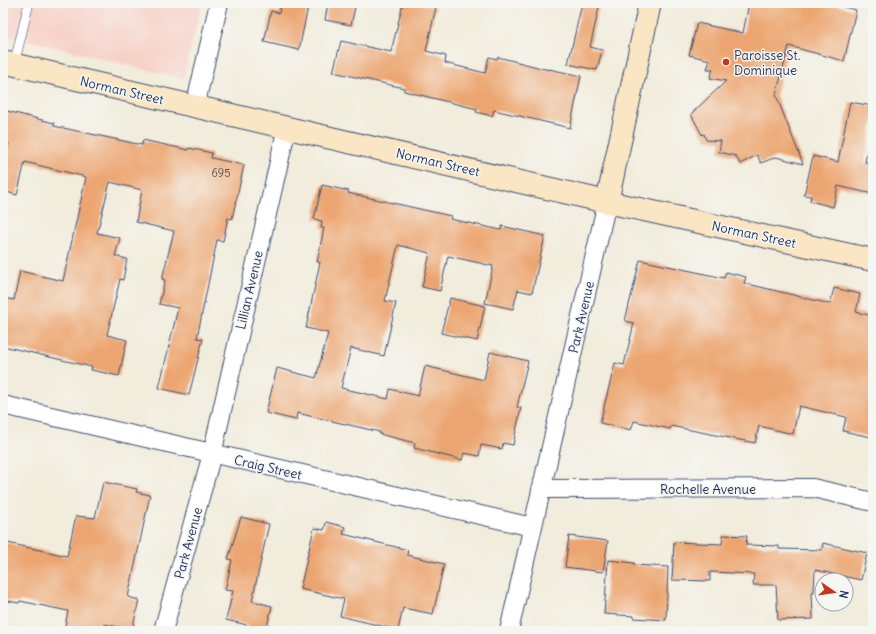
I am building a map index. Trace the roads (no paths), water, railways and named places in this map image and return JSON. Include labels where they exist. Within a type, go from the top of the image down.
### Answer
[{"type":"street","points":[[195,107],[219,3]]},
{"type":"street","name":"Park Avenue","points":[[509,631],[607,202],[650,3]]},
{"type":"street","name":"Norman Street","points":[[9,64],[607,202],[873,260]]},
{"type":"street","name":"Lillian Avenue","points":[[212,454],[287,127]]},
{"type":"street","name":"Craig Street","points":[[3,405],[532,527]]},
{"type":"street","name":"Park Avenue","points":[[163,631],[212,454]]},
{"type":"street","name":"Rochelle Avenue","points":[[541,489],[813,488],[873,502]]},
{"type":"lane","points":[[9,64],[29,3]]},
{"type":"place","name":"Paroisse St. Dominique","points":[[726,62]]}]
